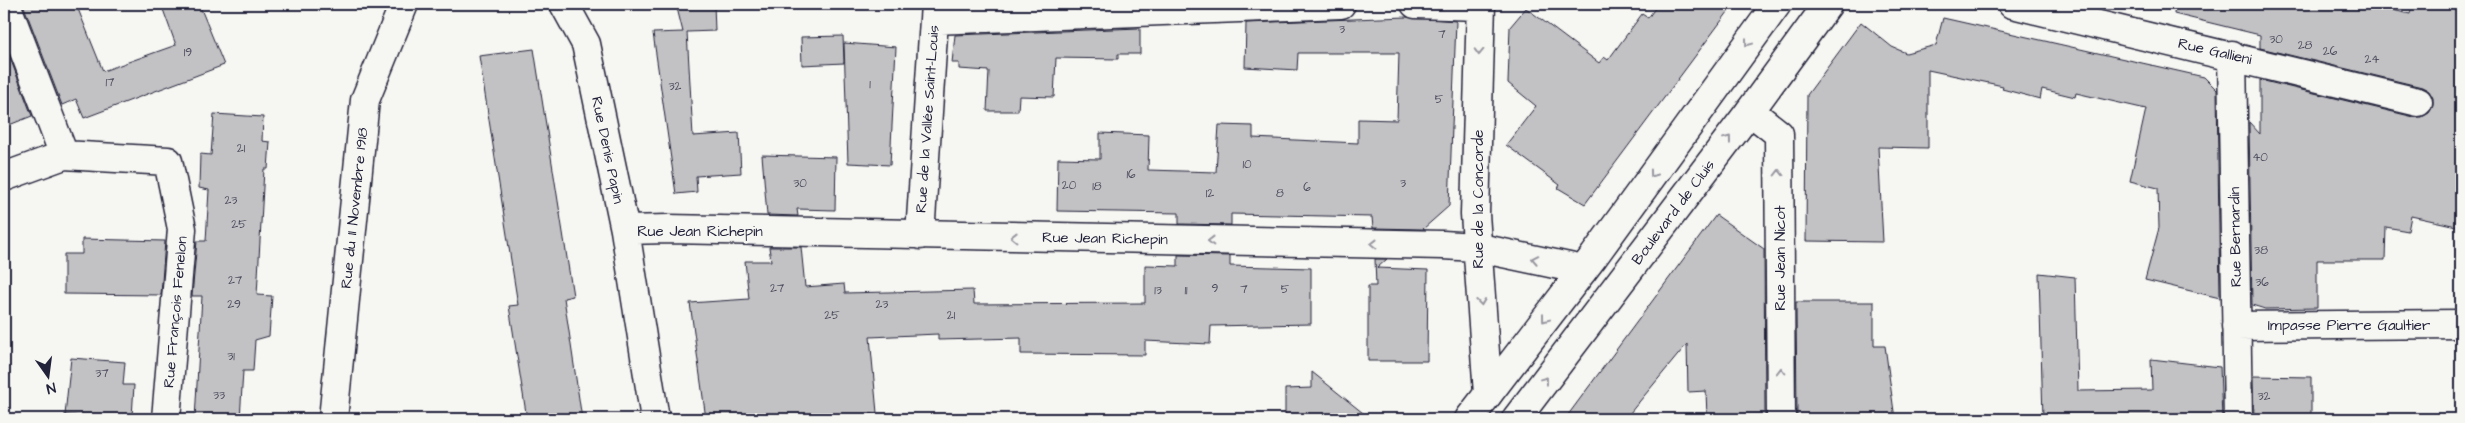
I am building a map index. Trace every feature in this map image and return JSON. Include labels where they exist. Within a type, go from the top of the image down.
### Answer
[{"type":"street","points":[[6,4],[64,154]]},
{"type":"street","name":"Rue du 11 Novembre 1918","points":[[333,419],[364,100],[404,4]]},
{"type":"street","name":"Rue Denis Papin","points":[[564,4],[586,44],[625,230],[655,419]]},
{"type":"street","points":[[934,12],[1341,4]]},
{"type":"street","points":[[1415,4],[1480,5]]},
{"type":"street","points":[[1469,419],[1583,270],[1777,4]]},
{"type":"street","name":"Boulevard de Cluis","points":[[1516,419],[1750,111],[1828,4]]},
{"type":"street","name":"Rue Gallieni","points":[[2012,4],[2232,55],[2418,102]]},
{"type":"street","name":"Rue de la Concorde","points":[[1480,5],[1475,247],[1488,394]]},
{"type":"street","name":"Rue de la Vallée Saint-Louis","points":[[920,235],[934,12]]},
{"type":"street","name":"Rue Bernardin","points":[[2232,55],[2238,419]]},
{"type":"street","name":"Rue Jean Nicot","points":[[1750,111],[1779,134],[1781,419]]},
{"type":"street","name":"Rue François Fenelon","points":[[4,177],[64,154],[168,160],[182,229],[166,419]]},
{"type":"street","name":"Rue Jean Richepin","points":[[625,230],[1475,247],[1583,270]]},
{"type":"street","name":"Impasse Pierre Gaultier","points":[[2236,326],[2461,324]]},
{"type":"building","points":[[23,4],[76,4],[103,71],[176,45],[161,4],[199,4],[224,65],[84,118],[76,99],[62,105]]},
{"type":"building","points":[[676,4],[714,4],[715,31],[687,32],[693,136],[739,133],[741,173],[696,176],[697,192],[676,194],[653,33],[683,32]]},
{"type":"building","points":[[1658,4],[1734,4],[1585,204],[1558,188],[1560,185],[1506,145],[1536,106],[1508,83],[1510,27],[1526,8],[1599,63],[1604,57],[1608,60],[1642,14],[1648,18]]},
{"type":"building","points":[[2175,4],[2366,4],[2410,14],[2412,4],[2461,4],[2461,227],[2411,216],[2408,231],[2386,227],[2385,260],[2317,260],[2317,308],[2265,309],[2252,305],[2249,122],[2260,134],[2260,80],[2414,117],[2422,117],[2429,113],[2433,106],[2433,98],[2429,91],[2422,87],[2260,48],[2260,35],[2174,14]]},
{"type":"building","points":[[1407,17],[1456,21],[1449,206],[1423,229],[1373,228],[1372,217],[1231,214],[1231,225],[1179,224],[1179,213],[1057,211],[1058,158],[1100,159],[1100,133],[1149,135],[1148,170],[1216,172],[1219,125],[1253,126],[1253,138],[1358,143],[1358,119],[1397,120],[1399,53],[1298,53],[1297,70],[1245,67],[1246,23]]},
{"type":"building","points":[[1943,18],[2204,77],[2217,90],[2220,298],[2145,280],[2159,228],[2158,188],[2130,181],[2146,109],[2076,93],[2075,97],[2042,89],[2040,99],[2002,89],[2003,86],[1928,70],[1928,148],[1878,147],[1883,242],[1806,241],[1807,95],[1861,22],[1892,47],[1906,53],[1936,45]]},
{"type":"building","points":[[1140,28],[1140,54],[1118,54],[1118,59],[1056,58],[1054,97],[1019,96],[1018,111],[987,111],[989,71],[959,69],[959,63],[952,63],[955,35]]},
{"type":"building","points":[[843,36],[844,63],[802,65],[801,37]]},
{"type":"building","points":[[4,42],[32,116],[4,127]]},
{"type":"building","points":[[844,43],[896,47],[890,165],[848,163]]},
{"type":"building","points":[[534,49],[573,296],[564,298],[582,419],[527,419],[509,306],[518,305],[479,56]]},
{"type":"building","points":[[214,114],[263,117],[262,141],[270,142],[268,169],[264,169],[257,295],[272,296],[269,336],[255,340],[253,371],[243,371],[240,419],[195,419],[202,296],[192,296],[197,241],[206,241],[209,190],[199,188],[200,154],[211,155]]},
{"type":"building","points":[[762,155],[836,157],[835,210],[797,209],[798,216],[767,215]]},
{"type":"building","points":[[1716,215],[1764,249],[1765,418],[1707,417],[1706,391],[1688,392],[1687,344],[1625,419],[1565,419]]},
{"type":"building","points":[[82,239],[165,241],[161,295],[64,294],[64,254],[82,254]]},
{"type":"building","points":[[769,247],[801,247],[805,287],[844,284],[845,293],[973,290],[974,304],[1145,303],[1145,265],[1178,266],[1178,255],[1230,256],[1230,266],[1311,268],[1311,324],[1211,326],[1210,344],[1145,341],[1145,355],[1021,354],[1021,338],[938,340],[938,334],[870,337],[877,413],[815,419],[706,419],[690,303],[749,299],[745,261],[771,261]]},
{"type":"building","points":[[1375,259],[1387,259],[1377,268],[1428,270],[1427,361],[1368,361],[1368,286],[1376,286]]},
{"type":"building","points":[[2039,273],[2075,277],[2078,391],[2152,390],[2151,359],[2220,367],[2222,419],[2043,419]]},
{"type":"building","points":[[1796,302],[1874,302],[1874,346],[1885,346],[1895,419],[1797,418]]},
{"type":"building","points":[[71,358],[125,362],[123,385],[134,385],[132,417],[76,419],[76,416],[65,415]]},
{"type":"building","points":[[1312,372],[1368,417],[1285,419],[1285,389],[1312,388]]},
{"type":"building","points":[[2253,376],[2311,377],[2311,419],[2254,419]]}]
